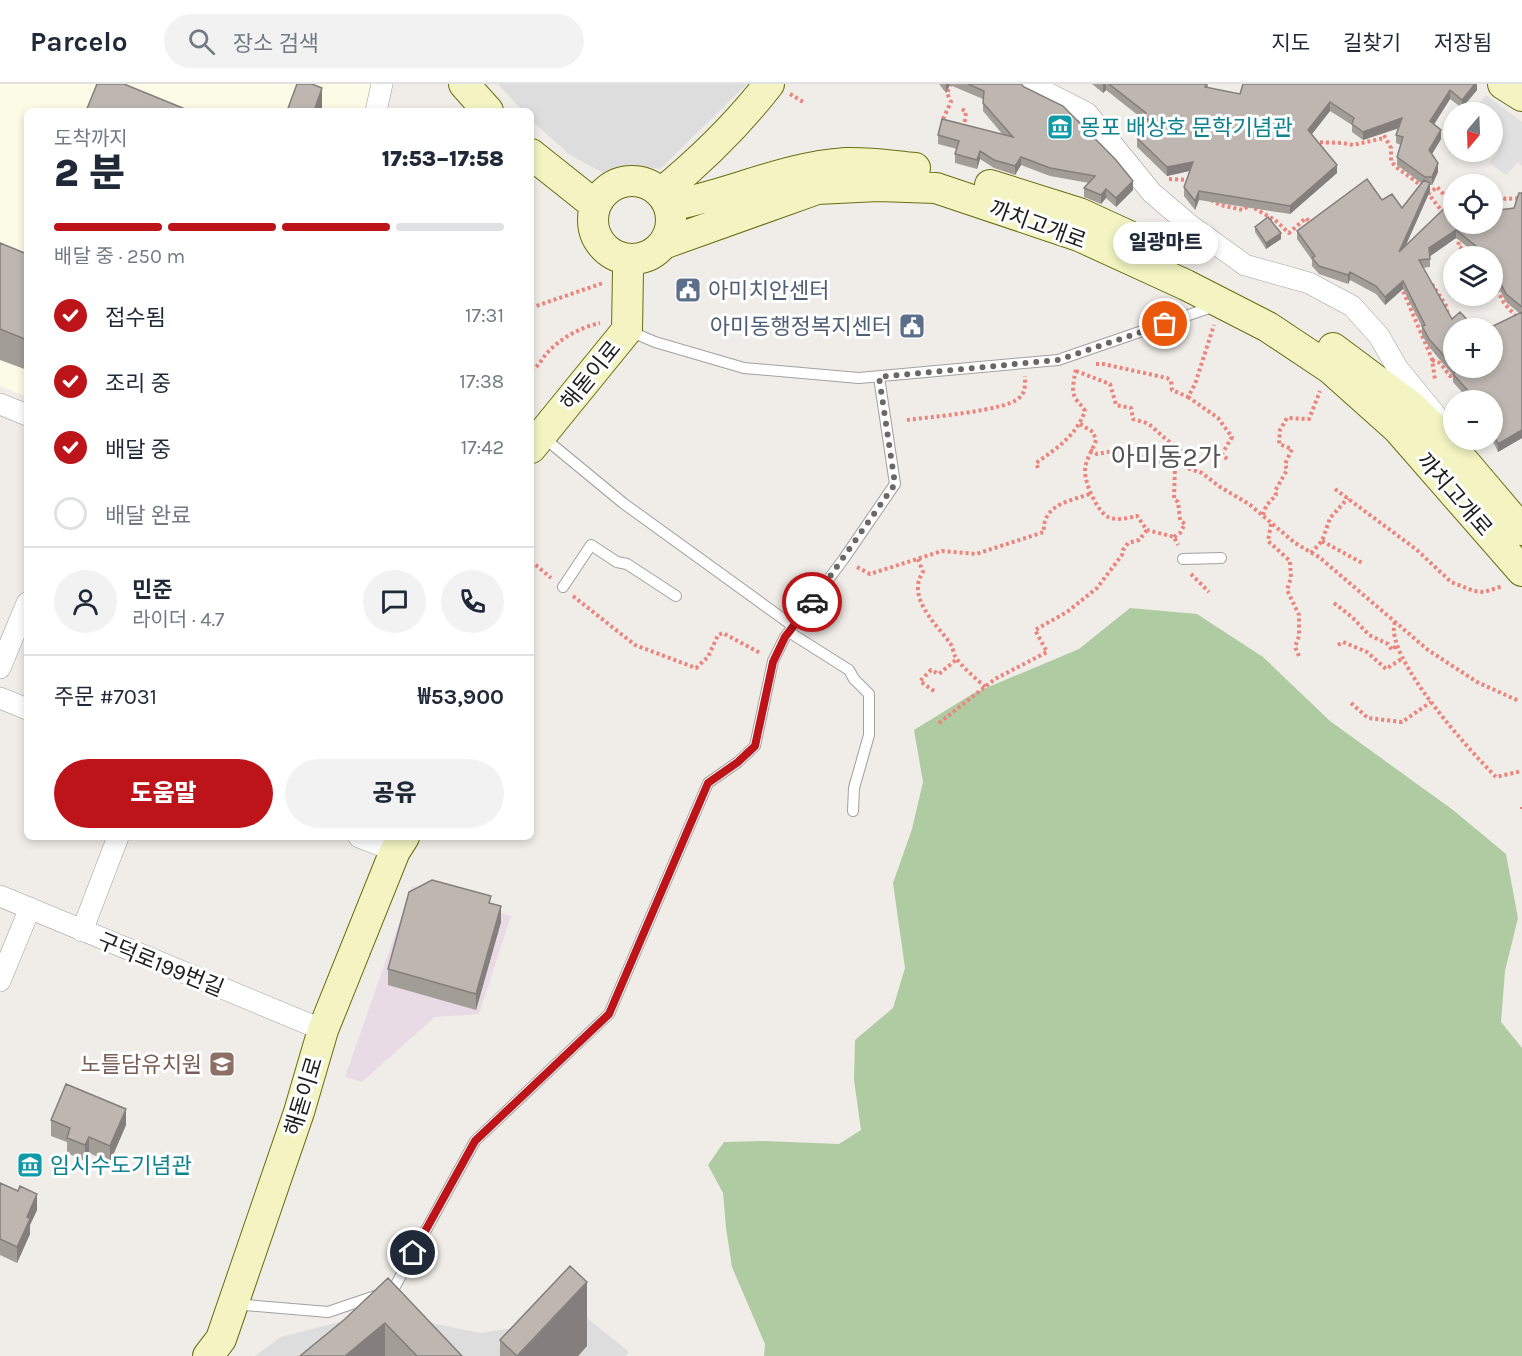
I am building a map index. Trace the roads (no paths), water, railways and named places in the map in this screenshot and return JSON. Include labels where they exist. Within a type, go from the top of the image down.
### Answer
[{"type":"street","points":[[377,108],[382,84]]},
{"type":"street","points":[[464,84],[485,108]]},
{"type":"street","points":[[665,200],[697,161],[746,112],[769,84]]},
{"type":"street","points":[[1030,84],[1087,113],[1147,187],[1191,226],[1245,265],[1309,283],[1352,306],[1379,336],[1398,369],[1438,417],[1443,434]]},
{"type":"street","points":[[1503,84],[1522,96]]},
{"type":"street","points":[[534,155],[595,205]]},
{"type":"street","points":[[697,161],[704,182],[712,187],[732,189]]},
{"type":"street","points":[[665,200],[690,202],[790,172],[847,163],[939,169],[1079,213],[1184,261],[1278,310],[1403,400],[1443,437]]},
{"type":"street","points":[[638,180],[650,184],[665,200],[671,227],[663,244],[629,270],[618,257],[598,242],[593,230],[592,217],[601,194],[612,185],[638,180]]},
{"type":"street","name":"까치고개로","points":[[663,244],[817,189],[878,186],[936,188],[1079,236],[1186,285],[1268,327],[1331,369],[1397,428],[1517,579]]},
{"type":"street","name":"해돋이로","points":[[536,442],[627,325],[629,270]]},
{"type":"street","points":[[0,404],[24,414]]},
{"type":"street","points":[[1454,450],[1522,530]]},
{"type":"street","points":[[0,668],[24,610]]},
{"type":"street","points":[[0,698],[24,708]]},
{"type":"street","points":[[82,931],[117,840]]},
{"type":"street","points":[[376,840],[399,844]]},
{"type":"street","name":"해돋이로","points":[[208,1356],[220,1339],[299,1112],[323,1030],[399,844]]},
{"type":"street","name":"구덕로199번길","points":[[0,896],[323,1030]]},
{"type":"street","points":[[0,981],[30,908]]},
{"type":"lane","points":[[627,325],[655,342],[744,368],[859,378],[1058,360],[1221,304]]},
{"type":"lane","points":[[232,1304],[328,1312],[393,1290],[475,1141],[609,1014],[708,783],[738,762],[755,746],[775,658],[791,629],[843,560],[895,484],[879,377]]},
{"type":"lane","points":[[536,442],[623,503],[849,670],[854,679],[869,694],[869,735],[854,788],[853,811]]},
{"type":"lane","points":[[563,587],[591,545],[617,562],[627,564],[676,596]]},
{"type":"lane","points":[[1183,559],[1221,558]]},
{"type":"place","name":"몽포 배상호 문학기념관","points":[[1060,127]]},
{"type":"place","name":"아미치안센터","points":[[688,290]]},
{"type":"place","name":"일광마트","points":[[1165,324]]},
{"type":"place","name":"아미동행정복지센터","points":[[912,326]]},
{"type":"place","name":"노틀담유치원","points":[[222,1064]]},
{"type":"place","name":"임시수도기념관","points":[[30,1165]]},
{"type":"district","name":"아미동2가","points":[[1166,457]]}]
